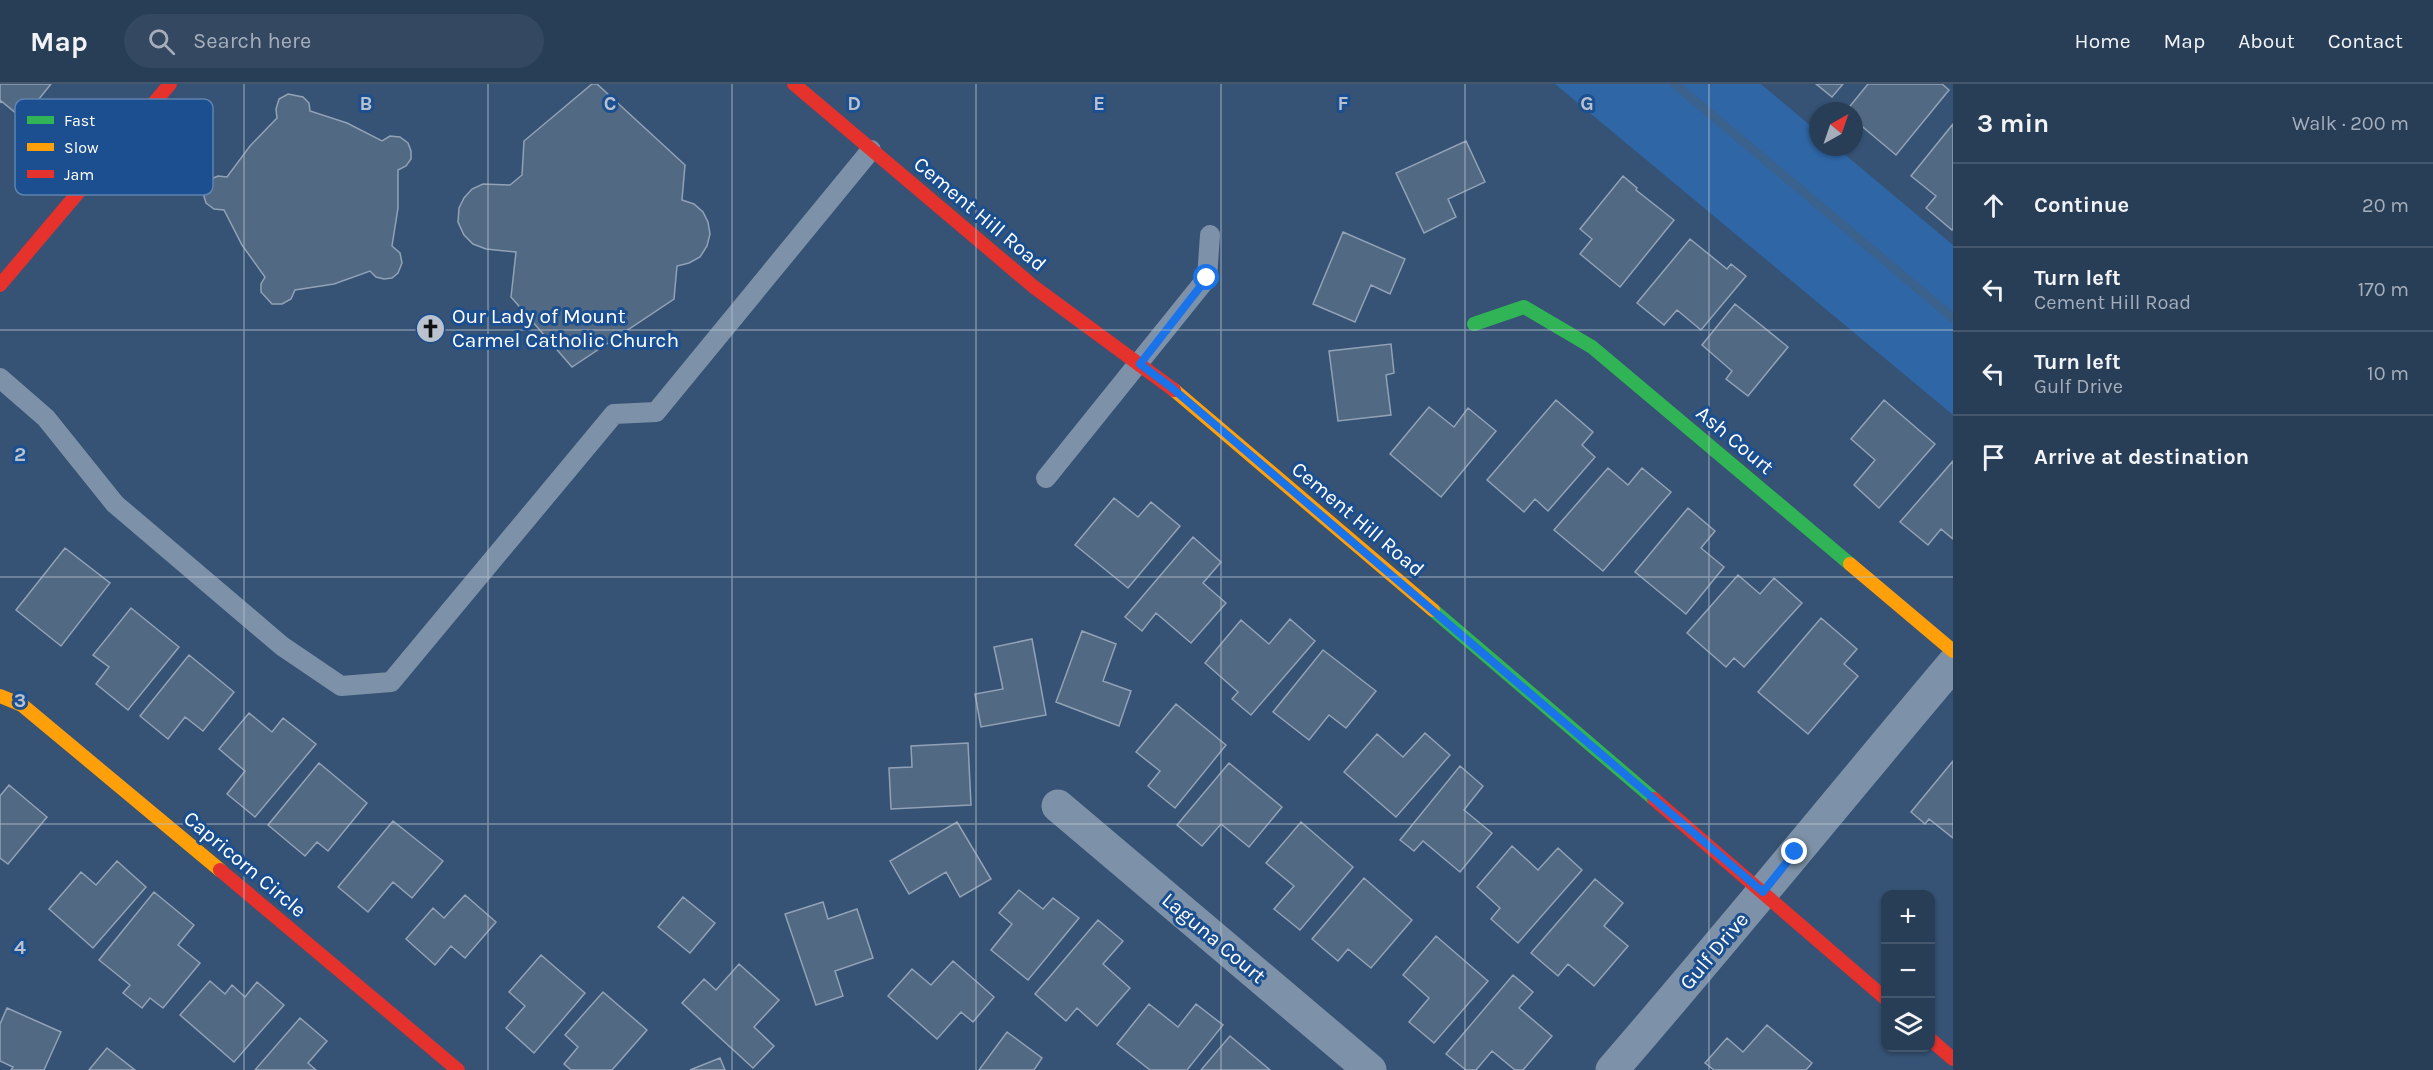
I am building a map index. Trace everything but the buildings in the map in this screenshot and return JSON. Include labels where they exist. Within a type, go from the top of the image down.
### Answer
[{"type":"street","points":[[157,99],[170,84]]},
{"type":"street","name":"Cement Hill Road","points":[[794,84],[1034,287],[1172,388],[1885,998]]},
{"type":"street","points":[[0,285],[76,195]]},
{"type":"street","name":"Ash Court","points":[[1474,324],[1524,307],[1592,347],[1953,651]]},
{"type":"street","name":"Gulf Drive","points":[[1612,1070],[1724,941],[1953,664]]},
{"type":"street","name":"Capricorn Circle","points":[[0,696],[22,705],[458,1070]]},
{"type":"street","name":"Laguna Court","points":[[1058,806],[1370,1070]]},
{"type":"street","points":[[1935,1043],[1953,1059]]},
{"type":"lane","points":[[0,378],[46,418],[115,504],[282,646],[341,686],[391,682],[614,414],[656,412],[871,150]]},
{"type":"lane","points":[[1046,477],[1140,364],[1207,278],[1210,236]]},
{"type":"shaded area","points":[[1555,84],[1761,84],[1809,124],[1809,156],[1847,156],[1953,245],[1953,415]]},
{"type":"waterway","points":[[1675,84],[1953,318]]},
{"type":"traffic: fast","points":[[1474,324],[1524,307],[1592,347],[1850,564]]},
{"type":"traffic: fast","points":[[1433,610],[1654,799]]},
{"type":"traffic: slow","points":[[1174,390],[1433,610]]},
{"type":"traffic: slow","points":[[1850,564],[1953,651]]},
{"type":"traffic: slow","points":[[0,696],[22,705],[220,870]]},
{"type":"traffic: jam","points":[[157,99],[170,84]]},
{"type":"traffic: jam","points":[[794,84],[1034,287],[1174,390]]},
{"type":"traffic: jam","points":[[0,285],[76,195]]},
{"type":"traffic: jam","points":[[1654,799],[1885,998]]},
{"type":"traffic: jam","points":[[220,870],[458,1070]]},
{"type":"traffic: jam","points":[[1935,1043],[1953,1059]]},
{"type":"place","name":"Our Lady of Mount Carmel Catholic Church","points":[[431,328]]},
{"type":"route","points":[[1207,278],[1140,364],[1172,388],[1763,892],[1795,852]]}]
